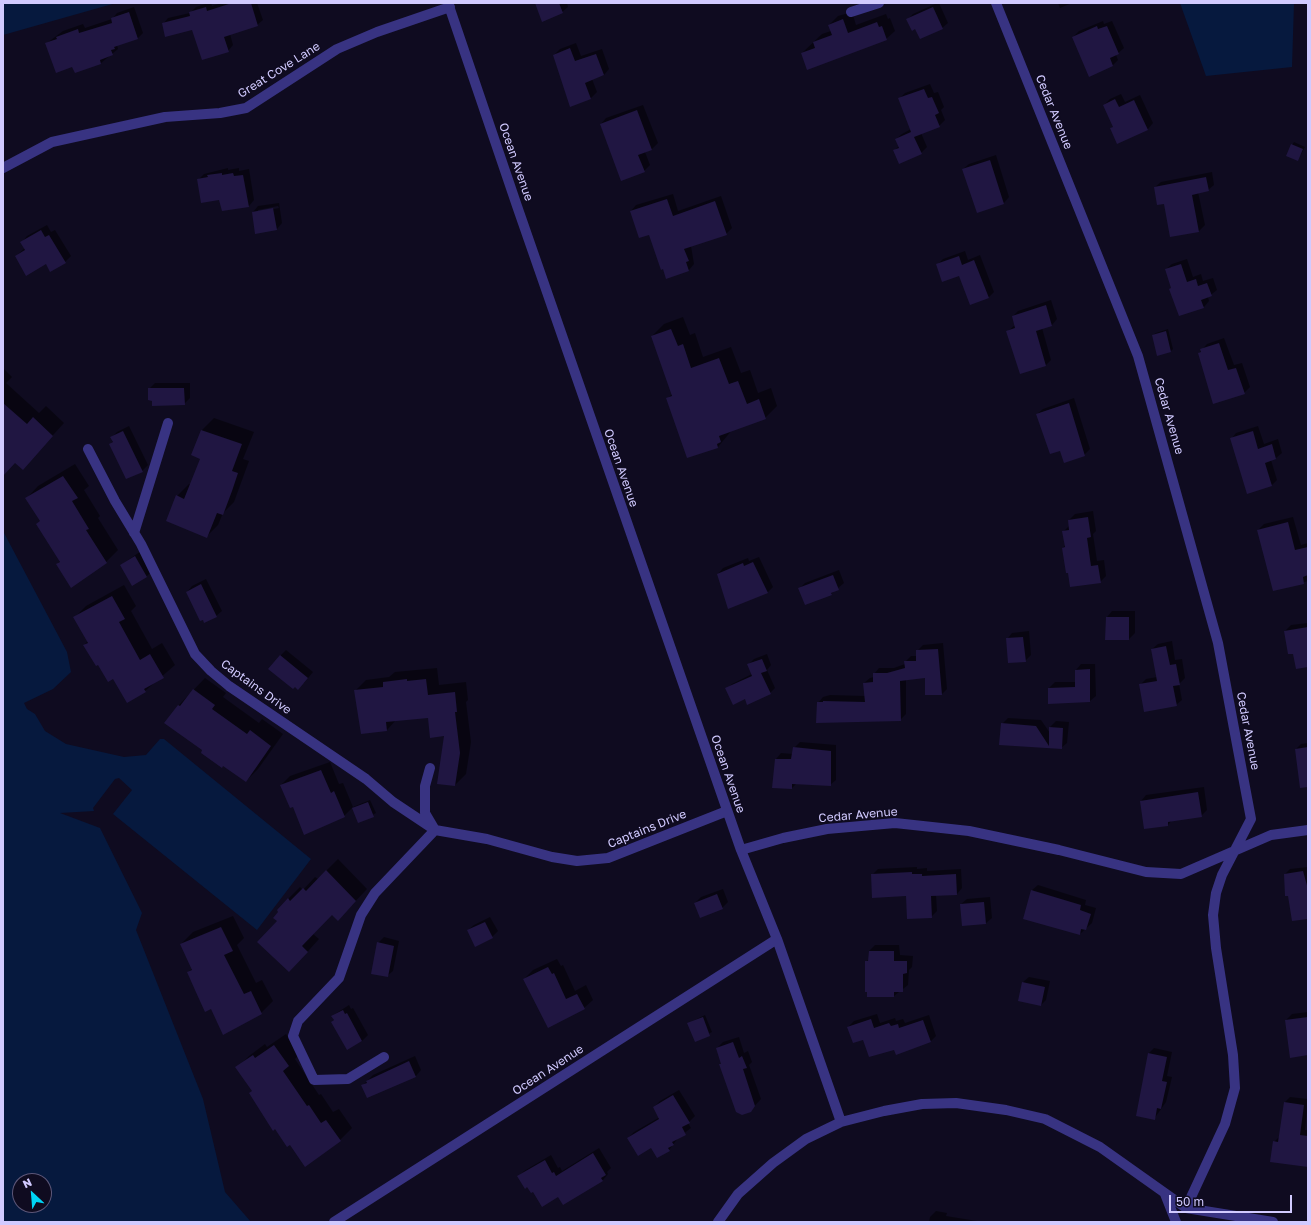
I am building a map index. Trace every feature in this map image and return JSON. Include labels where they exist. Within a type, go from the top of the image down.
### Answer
[{"type":"street","points":[[851,12],[879,3]]},
{"type":"street","name":"Cedar Avenue","points":[[996,3],[1138,356],[1218,643],[1251,819],[1222,875],[1216,893],[1214,915],[1216,948],[1233,1055],[1235,1088],[1225,1124],[1186,1208]]},
{"type":"street","name":"Great Cove Lane","points":[[3,168],[52,142],[165,117],[220,113],[246,108],[337,49],[449,5]]},
{"type":"street","name":"Ocean Avenue","points":[[449,5],[519,214],[727,811],[777,939],[840,1122]]},
{"type":"street","points":[[134,533],[168,423]]},
{"type":"street","name":"Captains Drive","points":[[88,449],[166,593],[195,654],[211,671],[229,686],[366,779],[393,802],[435,830],[487,839],[552,857],[577,861],[608,858],[727,811]]},
{"type":"street","points":[[384,1057],[348,1079],[314,1080],[293,1036],[298,1021],[339,978],[361,915],[375,893],[435,830],[425,813],[425,786],[430,768]]},
{"type":"street","name":"Cedar Avenue","points":[[741,850],[783,838],[827,829],[895,823],[969,831],[1059,850],[1146,872],[1181,874],[1271,835],[1308,830]]},
{"type":"street","name":"Ocean Avenue","points":[[334,1222],[777,939]]},
{"type":"street","points":[[718,1222],[738,1194],[773,1163],[806,1139],[840,1122],[922,1104],[956,1103],[1006,1110],[1045,1119],[1100,1148],[1186,1208],[1211,1217],[1273,1222]]},
{"type":"street","points":[[1165,1194],[1176,1222]]},
{"type":"water","points":[[3,3],[116,3],[3,35]]},
{"type":"water","points":[[1180,3],[1294,3],[1292,67],[1206,76]]},
{"type":"water","points":[[3,531],[67,652],[71,672],[53,689],[24,703],[27,709],[35,714],[45,731],[66,744],[124,757],[146,755],[160,739],[164,739],[311,859],[257,930],[113,814],[132,790],[119,778],[115,779],[93,808],[94,811],[60,813],[100,828],[142,913],[136,930],[203,1099],[225,1192],[251,1222],[3,1222]]},
{"type":"building","points":[[232,3],[251,3],[258,26],[224,37],[229,52],[202,60],[192,30],[165,37],[162,23],[190,16],[189,12],[206,7],[207,11]]},
{"type":"building","points":[[535,3],[559,3],[563,13],[542,22]]},
{"type":"building","points":[[933,7],[943,29],[920,39],[915,29],[912,31],[906,19]]},
{"type":"building","points":[[129,12],[138,39],[114,47],[115,49],[111,50],[113,55],[100,60],[101,64],[75,73],[72,67],[56,73],[45,43],[57,39],[56,37],[78,29],[79,33],[112,23],[111,18]]},
{"type":"building","points":[[843,19],[848,33],[877,22],[879,27],[882,26],[887,40],[807,70],[801,53],[815,48],[813,42],[832,35],[828,25]]},
{"type":"building","points":[[1097,26],[1098,29],[1107,26],[1119,54],[1110,58],[1113,66],[1089,77],[1072,37]]},
{"type":"building","points":[[570,48],[575,61],[596,54],[604,75],[585,83],[591,99],[570,107],[553,55]]},
{"type":"building","points":[[924,89],[928,98],[932,97],[939,113],[935,115],[940,127],[914,137],[922,154],[899,164],[893,150],[899,148],[895,139],[911,132],[898,98]]},
{"type":"building","points":[[1115,99],[1119,107],[1134,100],[1148,130],[1117,144],[1110,128],[1113,127],[1103,105]]},
{"type":"building","points":[[637,110],[652,150],[638,155],[645,172],[621,181],[600,124]]},
{"type":"building","points":[[1291,144],[1303,149],[1298,161],[1286,156]]},
{"type":"building","points":[[990,160],[1004,204],[977,213],[962,169]]},
{"type":"building","points":[[222,173],[222,175],[233,173],[234,176],[243,175],[249,207],[222,211],[219,200],[201,203],[197,179],[208,177],[207,175]]},
{"type":"building","points":[[1206,177],[1209,191],[1192,195],[1199,232],[1170,237],[1164,204],[1157,205],[1154,187]]},
{"type":"building","points":[[667,199],[673,216],[715,201],[727,235],[684,249],[689,261],[686,262],[689,271],[666,279],[663,269],[661,270],[649,235],[639,238],[630,211]]},
{"type":"building","points":[[273,208],[277,230],[255,234],[252,212]]},
{"type":"building","points":[[41,230],[45,237],[49,235],[66,263],[50,272],[46,264],[26,276],[15,256],[25,250],[20,242]]},
{"type":"building","points":[[959,256],[962,265],[974,260],[989,298],[970,305],[959,276],[942,282],[936,264]]},
{"type":"building","points":[[1181,264],[1187,282],[1196,279],[1198,286],[1207,283],[1212,296],[1201,300],[1204,308],[1179,316],[1169,289],[1171,288],[1165,269]]},
{"type":"building","points":[[1046,305],[1052,326],[1036,331],[1046,366],[1020,374],[1006,331],[1015,328],[1012,316]]},
{"type":"building","points":[[671,329],[678,346],[683,344],[691,368],[719,358],[729,384],[738,381],[747,404],[759,399],[766,419],[719,436],[721,442],[717,444],[718,448],[687,458],[666,398],[672,396],[651,336]]},
{"type":"building","points":[[1166,331],[1171,352],[1157,356],[1152,335]]},
{"type":"building","points":[[1219,343],[1228,370],[1236,368],[1245,394],[1213,404],[1198,353],[1201,352],[1200,349]]},
{"type":"building","points":[[148,388],[184,388],[185,405],[152,406],[152,401],[148,400]]},
{"type":"building","points":[[3,403],[27,424],[33,417],[53,436],[23,470],[15,463],[3,476]]},
{"type":"building","points":[[1069,403],[1085,456],[1064,463],[1060,451],[1050,454],[1036,414]]},
{"type":"building","points":[[201,430],[242,444],[232,471],[238,473],[232,491],[223,515],[217,513],[207,538],[166,521],[176,495],[184,499],[200,459],[191,455]]},
{"type":"building","points":[[123,431],[143,472],[126,479],[109,444],[113,442],[110,437]]},
{"type":"building","points":[[1253,431],[1258,449],[1272,444],[1276,459],[1265,463],[1272,486],[1247,494],[1230,438]]},
{"type":"building","points":[[63,476],[78,498],[72,501],[89,529],[86,530],[107,563],[71,588],[56,564],[60,562],[36,524],[40,521],[25,498]]},
{"type":"building","points":[[1088,517],[1091,537],[1087,538],[1091,566],[1098,565],[1101,583],[1070,587],[1062,548],[1065,547],[1062,531],[1069,530],[1068,520]]},
{"type":"building","points":[[1288,522],[1295,550],[1308,547],[1308,575],[1303,577],[1304,584],[1273,591],[1257,530]]},
{"type":"building","points":[[135,556],[147,577],[132,586],[120,565]]},
{"type":"building","points":[[753,562],[768,593],[728,609],[717,574],[743,563],[744,566]]},
{"type":"building","points":[[833,575],[839,590],[831,593],[832,595],[805,605],[798,588]]},
{"type":"building","points":[[201,584],[217,617],[204,623],[203,620],[200,621],[186,592]]},
{"type":"building","points":[[112,596],[125,619],[119,622],[140,660],[150,654],[164,678],[144,689],[146,692],[127,703],[113,679],[108,682],[98,665],[96,666],[83,645],[88,643],[73,617]]},
{"type":"building","points":[[1106,617],[1129,617],[1129,640],[1105,640]]},
{"type":"building","points":[[1308,627],[1308,667],[1296,669],[1293,654],[1288,654],[1284,631]]},
{"type":"building","points":[[1023,637],[1026,662],[1008,663],[1006,638]]},
{"type":"building","points":[[1166,646],[1170,665],[1176,664],[1180,685],[1173,686],[1177,706],[1144,712],[1139,684],[1157,681],[1151,649]]},
{"type":"building","points":[[938,649],[942,695],[925,695],[925,678],[900,681],[901,721],[816,723],[817,702],[865,702],[863,683],[873,682],[873,673],[887,673],[905,668],[904,661],[916,661],[916,650]]},
{"type":"building","points":[[280,655],[308,678],[298,690],[295,687],[293,689],[268,669]]},
{"type":"building","points":[[762,659],[767,671],[761,673],[771,694],[747,705],[745,699],[733,705],[725,688],[752,676],[747,664]]},
{"type":"building","points":[[1090,669],[1090,702],[1048,704],[1048,688],[1075,687],[1075,670]]},
{"type":"building","points":[[407,679],[407,681],[426,679],[428,695],[455,692],[457,712],[455,712],[460,753],[455,786],[437,784],[444,736],[430,738],[428,718],[386,722],[387,731],[361,734],[354,690],[383,687],[383,682]]},
{"type":"building","points":[[193,689],[215,705],[212,709],[247,734],[250,730],[271,746],[246,782],[223,766],[222,768],[201,753],[202,750],[164,723]]},
{"type":"building","points":[[1001,723],[1036,726],[1049,746],[1049,727],[1063,728],[1062,749],[999,745]]},
{"type":"building","points":[[793,747],[831,751],[831,786],[792,784],[792,789],[772,788],[775,759],[791,759]]},
{"type":"building","points":[[1308,747],[1308,787],[1300,788],[1295,749]]},
{"type":"building","points":[[321,770],[331,793],[334,791],[345,817],[304,835],[293,807],[290,808],[280,785]]},
{"type":"building","points":[[1198,792],[1202,817],[1168,822],[1168,826],[1144,829],[1140,801]]},
{"type":"building","points":[[368,802],[374,817],[358,823],[352,808]]},
{"type":"building","points":[[326,870],[356,901],[338,921],[332,915],[302,946],[308,952],[289,972],[257,942],[277,921],[273,918],[278,912],[277,910],[288,898],[290,901],[303,888],[306,891]]},
{"type":"building","points":[[1303,871],[1308,889],[1308,919],[1292,921],[1288,896],[1285,896],[1284,874]]},
{"type":"building","points":[[912,872],[912,874],[922,874],[922,876],[956,874],[957,895],[931,896],[932,918],[907,919],[906,896],[872,898],[871,874]]},
{"type":"building","points":[[1031,890],[1081,905],[1080,910],[1091,914],[1086,930],[1081,929],[1080,935],[1023,919]]},
{"type":"building","points":[[717,894],[723,909],[700,918],[694,903]]},
{"type":"building","points":[[984,902],[986,924],[962,926],[960,904]]},
{"type":"building","points":[[485,922],[493,938],[475,947],[467,930]]},
{"type":"building","points":[[221,927],[233,951],[224,955],[244,994],[251,991],[262,1014],[223,1035],[211,1009],[205,1012],[187,972],[192,970],[180,944]]},
{"type":"building","points":[[377,942],[394,946],[388,977],[371,974]]},
{"type":"building","points":[[869,951],[894,951],[894,961],[907,961],[907,973],[903,974],[903,992],[894,992],[894,997],[867,997],[867,992],[865,992],[865,961],[868,961]]},
{"type":"building","points":[[548,967],[552,974],[554,973],[566,999],[577,994],[585,1009],[548,1028],[523,979]]},
{"type":"building","points":[[1022,982],[1045,987],[1041,1006],[1018,1001]]},
{"type":"building","points":[[343,1010],[345,1014],[347,1013],[362,1041],[347,1050],[331,1022],[334,1020],[331,1016]]},
{"type":"building","points":[[703,1017],[710,1036],[695,1042],[687,1023]]},
{"type":"building","points":[[1308,1017],[1308,1055],[1290,1058],[1285,1020]]},
{"type":"building","points":[[871,1019],[874,1028],[889,1023],[891,1026],[898,1024],[899,1028],[923,1020],[931,1042],[896,1055],[894,1050],[869,1057],[863,1040],[853,1043],[847,1027]]},
{"type":"building","points":[[733,1042],[739,1058],[742,1056],[747,1068],[743,1069],[755,1106],[751,1112],[742,1115],[736,1112],[719,1064],[721,1064],[716,1048]]},
{"type":"building","points":[[274,1045],[289,1066],[283,1071],[307,1106],[309,1105],[321,1123],[326,1120],[341,1141],[305,1167],[290,1145],[287,1147],[275,1129],[273,1131],[249,1093],[252,1091],[235,1067],[253,1055],[255,1058]]},
{"type":"building","points":[[1148,1053],[1167,1057],[1162,1081],[1167,1082],[1161,1109],[1157,1108],[1155,1120],[1136,1116]]},
{"type":"building","points":[[409,1061],[416,1077],[367,1098],[361,1085],[367,1083],[366,1081]]},
{"type":"building","points":[[673,1095],[690,1123],[682,1127],[686,1135],[672,1142],[674,1145],[668,1148],[670,1151],[657,1158],[651,1148],[638,1156],[627,1138],[659,1119],[653,1107]]},
{"type":"building","points":[[1284,1102],[1304,1105],[1300,1135],[1308,1136],[1308,1167],[1270,1162],[1273,1141],[1278,1142]]},
{"type":"building","points":[[593,1153],[606,1175],[601,1178],[603,1181],[563,1205],[558,1197],[542,1207],[533,1192],[531,1193],[527,1187],[525,1189],[517,1176],[545,1160],[552,1173],[554,1172],[556,1176]]}]
